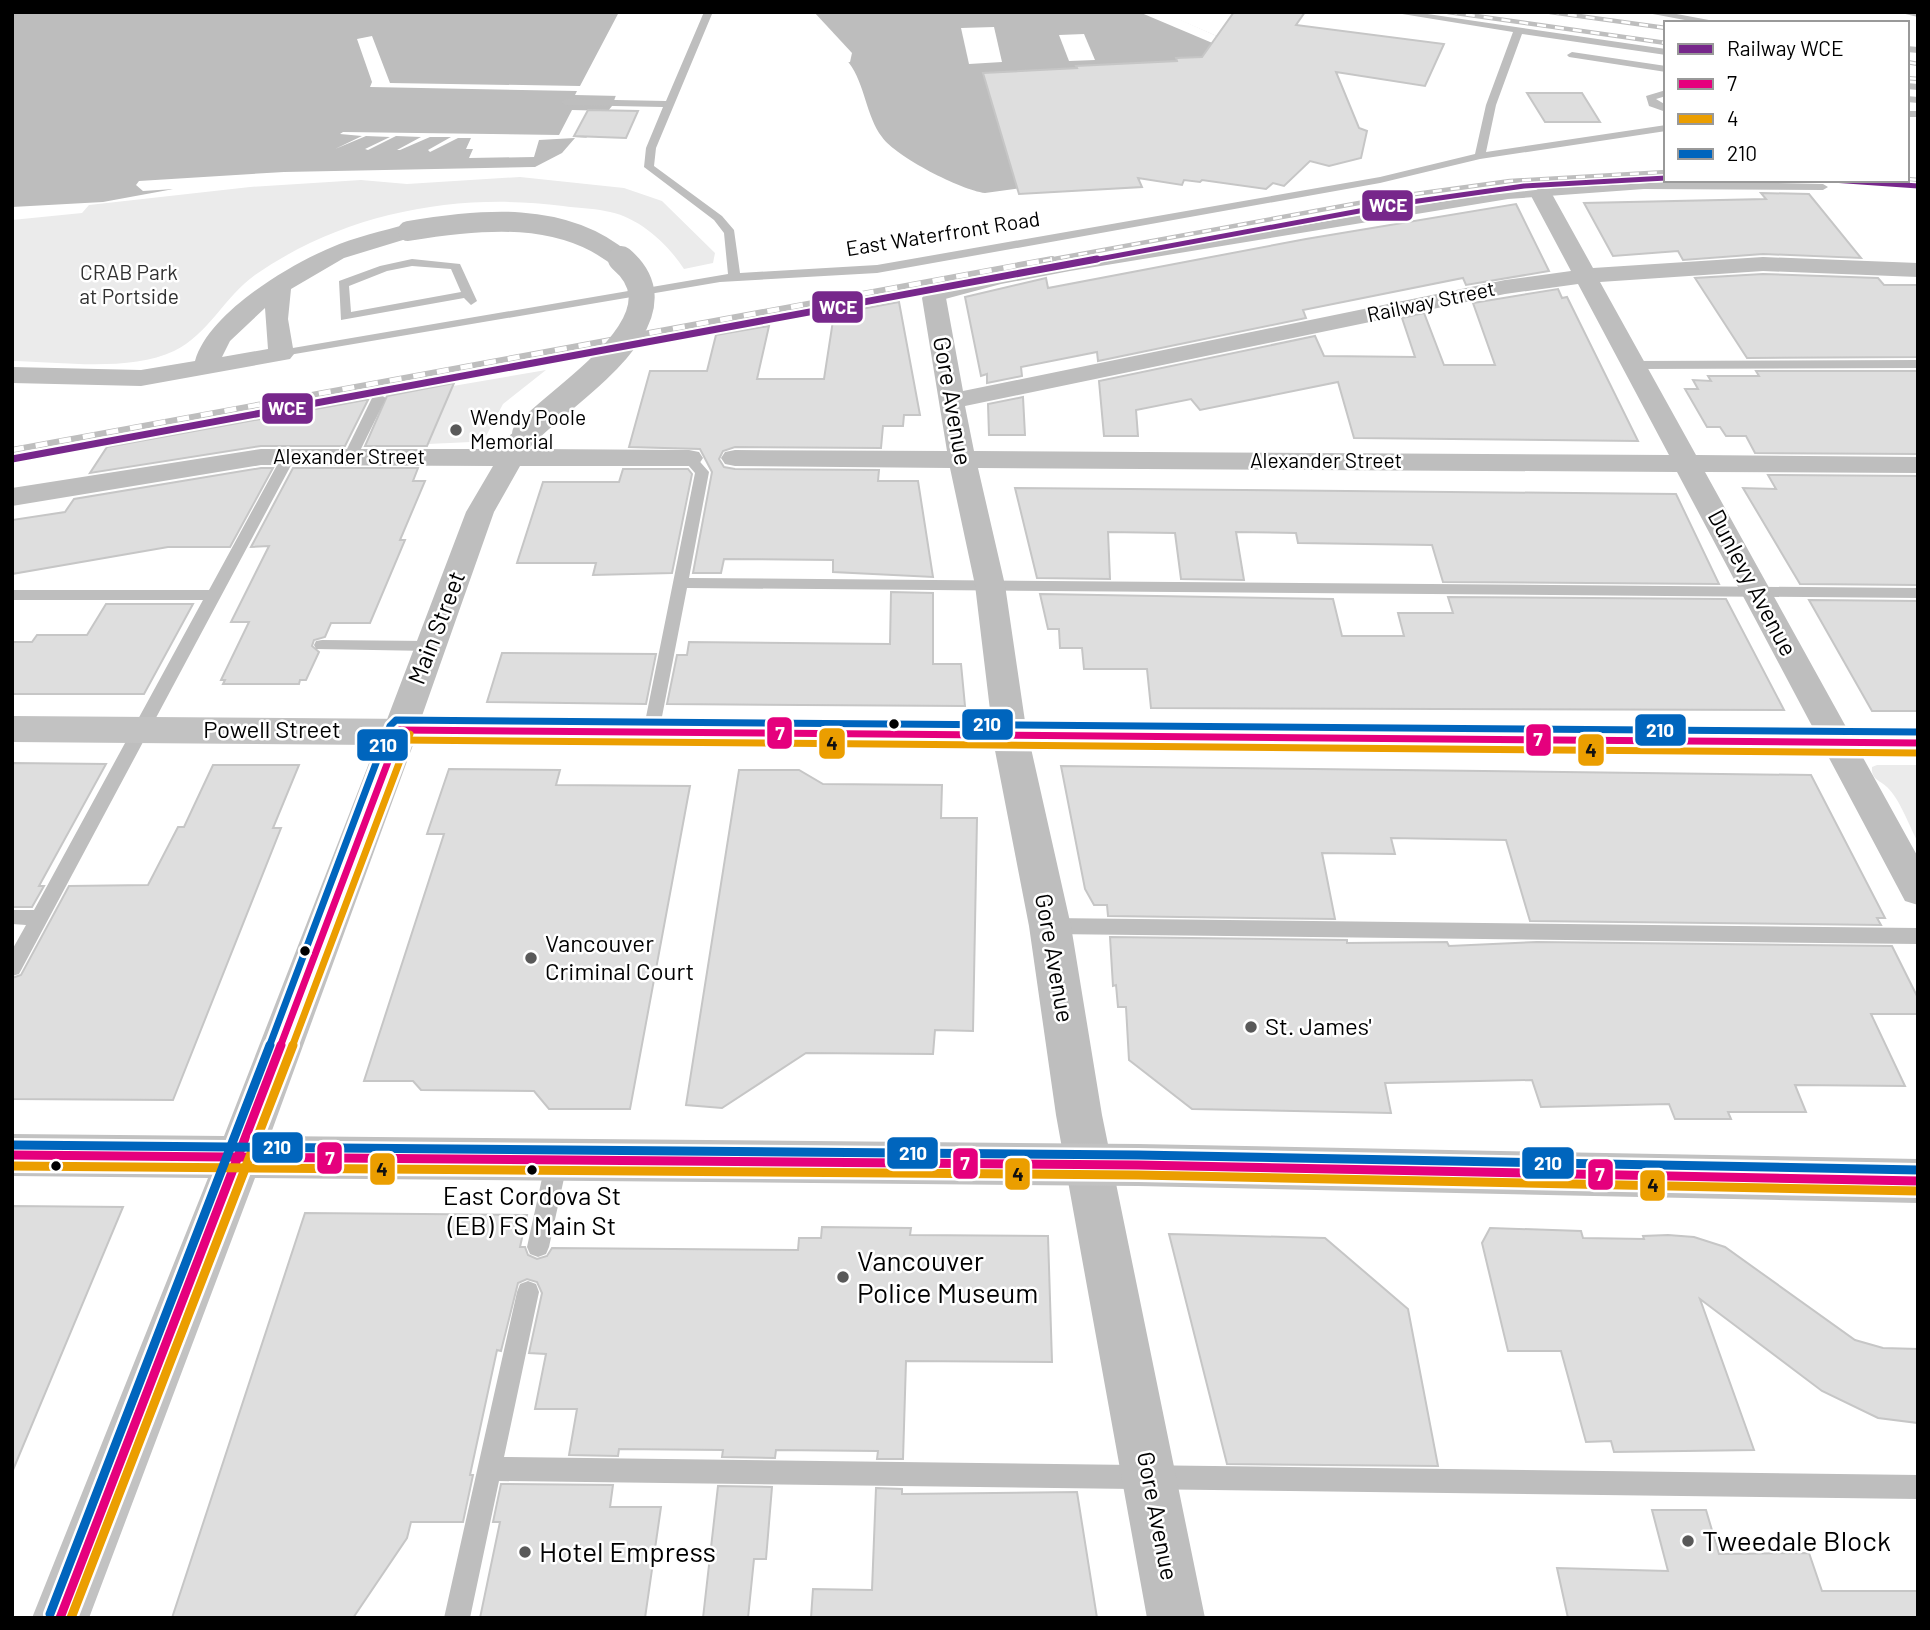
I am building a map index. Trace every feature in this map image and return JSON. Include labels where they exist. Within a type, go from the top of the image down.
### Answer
[{"type":"main road","name":"Powell Street","points":[[12,729],[1918,743]]},
{"type":"main road","name":"Main Street","points":[[60,1618],[400,730]]},
{"type":"main road","points":[[12,1155],[1089,1165],[1918,1181]]},
{"type":"street","name":"Dunlevy Avenue","points":[[1541,194],[1918,891]]},
{"type":"street","name":"Main Street","points":[[206,368],[206,359],[227,330],[279,289],[340,252],[408,231],[482,222],[553,228],[580,235],[607,248],[625,262],[636,277],[641,306],[636,325],[625,343],[553,404],[518,446],[481,512],[400,730]]},
{"type":"street","name":"Railway Street","points":[[951,401],[1505,287],[1587,276],[1763,264],[1918,270]]},
{"type":"street","points":[[12,375],[105,380],[141,378],[281,354],[276,319],[279,289]]},
{"type":"street","name":"Gore Avenue","points":[[934,298],[962,458],[990,585],[1010,735],[1050,926],[1089,1165],[1176,1618]]},
{"type":"street","name":"Alexander Street","points":[[12,497],[209,464],[289,456],[518,446],[688,458]]},
{"type":"street","name":"Alexander Street","points":[[735,458],[1918,465]]},
{"type":"lane","points":[[1394,12],[1664,52]]},
{"type":"lane","points":[[1646,12],[1707,21]]},
{"type":"lane","points":[[1901,12],[1918,14]]},
{"type":"lane","points":[[707,14],[651,148],[649,167],[670,186],[718,218],[730,232],[734,276]]},
{"type":"lane","points":[[1480,156],[1491,105],[1518,32]]},
{"type":"lane","points":[[1572,55],[1664,69]]},
{"type":"lane","points":[[1664,93],[1651,95],[1650,99],[1653,104],[1664,108]]},
{"type":"lane","points":[[566,103],[670,104]]},
{"type":"lane","name":"East Waterfront Road","points":[[281,354],[734,276],[877,269],[1380,180],[1480,156],[1664,128]]},
{"type":"lane","points":[[934,298],[959,290],[1088,266],[1437,206],[1541,194],[1749,184],[1823,187]]},
{"type":"lane","points":[[438,262],[456,266],[470,298],[345,317],[341,294],[343,284],[359,276],[388,267],[438,262]]},
{"type":"lane","points":[[1635,365],[1918,364]]},
{"type":"lane","points":[[351,455],[379,398]]},
{"type":"lane","points":[[12,968],[289,456]]},
{"type":"lane","points":[[651,733],[702,472],[688,458]]},
{"type":"lane","points":[[682,583],[1918,593]]},
{"type":"lane","points":[[12,595],[215,595]]},
{"type":"lane","points":[[322,645],[430,646]]},
{"type":"lane","points":[[12,917],[39,918]]},
{"type":"lane","points":[[1050,926],[1918,936]]},
{"type":"lane","points":[[538,1247],[557,1160]]},
{"type":"lane","points":[[457,1618],[528,1292]]},
{"type":"lane","points":[[490,1469],[1918,1487]]},
{"type":"green space","name":"CRAB Park at Portside","points":[[520,177],[624,188],[662,201],[715,253],[713,263],[684,269],[650,232],[629,219],[605,211],[523,202],[442,205],[364,222],[289,254],[244,284],[186,344],[156,358],[117,364],[12,361],[12,220],[82,213],[89,205],[250,187],[361,180],[407,184]]},
{"type":"green space","points":[[546,370],[503,404],[486,436],[471,442],[428,444],[453,386]]},
{"type":"green space","points":[[1918,765],[1918,842],[1896,798],[1873,774],[1872,767]]},
{"type":"shaded area","points":[[12,12],[647,12],[612,106],[583,142],[545,167],[363,174],[179,188],[103,202],[12,207]]},
{"type":"shaded area","points":[[808,12],[1161,12],[1228,41],[1308,148],[985,193],[974,191],[914,163],[889,145],[872,120],[854,71]]},
{"type":"pier","points":[[619,12],[651,12],[620,96],[575,95],[577,91],[370,87],[372,82],[357,39],[372,36],[390,83],[580,86]]},
{"type":"pier","points":[[805,12],[814,12],[852,53],[850,62],[844,63],[818,35]]},
{"type":"pier","points":[[1139,12],[1163,12],[1228,41],[1229,50]]},
{"type":"pier","points":[[994,27],[1002,62],[969,64],[961,28]]},
{"type":"pier","points":[[1084,34],[1095,60],[1069,61],[1059,35]]},
{"type":"pier","points":[[572,110],[613,111],[592,137],[539,140],[534,157],[469,158],[473,149],[466,149],[471,138],[458,138],[430,152],[428,150],[451,137],[430,137],[397,150],[421,137],[396,136],[368,150],[365,149],[390,137],[366,136],[335,149],[362,136],[340,134],[343,132],[559,135]]},
{"type":"pier","points":[[575,138],[591,138],[547,170],[532,174],[253,183],[139,199],[174,189],[143,191],[136,185],[139,181],[284,172],[535,167],[562,153]]},
{"type":"building","points":[[1234,12],[1305,12],[1296,25],[1444,44],[1425,86],[1336,72],[1359,128],[1367,131],[1361,158],[1329,166],[1310,161],[1284,186],[1273,183],[1266,189],[1202,180],[1184,180],[1182,185],[1138,178],[1142,187],[1019,194],[983,73],[1177,61],[1176,58],[1202,57]]},
{"type":"building","points":[[1527,93],[1582,93],[1600,122],[1545,122]]},
{"type":"building","points":[[588,110],[638,111],[626,138],[574,136]]},
{"type":"building","points":[[1761,193],[1809,194],[1861,258],[1763,254],[1683,260],[1678,251],[1613,256],[1584,203],[1766,199]]},
{"type":"building","points":[[1516,204],[1549,271],[1466,285],[1463,278],[1303,310],[1306,318],[1098,361],[1097,352],[1021,367],[1022,376],[987,383],[987,374],[981,376],[965,297],[1046,278],[1048,288],[1306,239]]},
{"type":"building","points":[[1763,274],[1878,278],[1884,285],[1918,285],[1918,357],[1747,358],[1695,278]]},
{"type":"building","points":[[1558,289],[1562,298],[1567,297],[1638,441],[1354,438],[1338,382],[1200,410],[1191,399],[1136,410],[1138,436],[1104,436],[1099,381],[1315,336],[1324,356],[1415,357],[1402,318],[1424,313],[1444,365],[1495,365],[1473,303]]},
{"type":"building","points":[[899,302],[920,415],[904,415],[903,426],[883,426],[881,448],[735,447],[723,451],[719,459],[724,467],[735,469],[879,470],[878,481],[918,481],[933,577],[833,572],[833,560],[724,559],[721,573],[693,573],[712,472],[700,449],[629,447],[650,371],[707,371],[716,335],[769,326],[757,379],[824,379],[834,314]]},
{"type":"building","points":[[1756,371],[1918,371],[1918,454],[1755,453],[1746,436],[1726,436],[1720,427],[1707,427],[1685,389],[1698,389],[1693,380],[1711,381],[1708,376],[1759,376]]},
{"type":"building","points":[[454,383],[427,446],[365,446],[387,396]]},
{"type":"building","points":[[1023,397],[1025,435],[989,435],[988,404]]},
{"type":"building","points":[[368,400],[345,446],[261,446],[90,473],[107,447]]},
{"type":"building","points":[[273,468],[230,547],[168,547],[12,574],[12,520],[65,512],[74,499]]},
{"type":"building","points":[[293,468],[418,468],[413,481],[425,481],[400,540],[405,540],[370,623],[331,623],[325,637],[314,640],[312,646],[319,652],[306,680],[300,680],[299,684],[223,684],[225,680],[221,680],[249,622],[231,622],[269,546],[251,547]]},
{"type":"building","points":[[623,469],[688,469],[692,474],[672,573],[593,575],[596,563],[517,563],[543,482],[619,482]]},
{"type":"building","points":[[1768,475],[1918,476],[1918,585],[1800,584],[1743,488],[1776,489]]},
{"type":"building","points":[[1015,488],[1676,494],[1719,584],[1443,582],[1432,545],[1298,543],[1296,533],[1236,532],[1244,580],[1181,579],[1175,533],[1108,532],[1110,579],[1037,578]]},
{"type":"building","points":[[891,592],[933,593],[933,664],[961,664],[965,706],[667,704],[677,655],[687,655],[689,642],[890,644]]},
{"type":"building","points":[[1040,594],[1333,599],[1342,636],[1404,636],[1398,613],[1453,613],[1448,597],[1726,599],[1784,710],[1151,708],[1147,669],[1084,669],[1082,648],[1060,648],[1059,629],[1048,629]]},
{"type":"building","points":[[1809,600],[1918,601],[1918,711],[1872,711]]},
{"type":"building","points":[[106,604],[193,604],[144,694],[12,694],[12,642],[32,642],[37,635],[87,635]]},
{"type":"building","points":[[502,653],[656,654],[646,704],[487,702]]},
{"type":"building","points":[[12,763],[106,764],[39,886],[44,886],[32,907],[12,907]]},
{"type":"building","points":[[213,765],[299,765],[273,828],[281,828],[173,1100],[12,1099],[12,978],[21,975],[69,886],[148,885],[178,827],[184,827]]},
{"type":"building","points":[[1061,766],[1811,775],[1885,918],[1877,918],[1881,925],[1530,921],[1506,840],[1391,838],[1395,854],[1322,853],[1335,919],[1108,916],[1107,905],[1094,905],[1085,889]]},
{"type":"building","name":"Vancouver Criminal Court","points":[[449,769],[560,770],[556,785],[690,786],[630,1109],[549,1109],[534,1091],[421,1090],[413,1081],[364,1081],[444,834],[427,834]]},
{"type":"building","points":[[739,770],[799,770],[823,784],[942,785],[941,818],[977,818],[973,1031],[935,1030],[933,1054],[806,1053],[722,1108],[686,1105]]},
{"type":"building","points":[[1110,937],[1347,940],[1347,943],[1447,942],[1449,946],[1537,942],[1892,946],[1918,998],[1918,1014],[1871,1014],[1905,1086],[1795,1085],[1806,1112],[1728,1112],[1731,1119],[1675,1119],[1669,1104],[1541,1107],[1532,1080],[1385,1083],[1391,1113],[1192,1109],[1129,1060],[1126,1007],[1118,1007],[1116,985],[1113,986]]},
{"type":"building","points":[[12,1206],[123,1207],[13,1470],[12,1470]]},
{"type":"building","points":[[305,1213],[527,1215],[520,1247],[525,1247],[528,1255],[537,1259],[547,1256],[552,1248],[798,1250],[799,1238],[821,1238],[822,1227],[911,1228],[910,1235],[1048,1236],[1052,1362],[906,1361],[903,1459],[877,1459],[878,1451],[776,1450],[775,1458],[722,1457],[723,1450],[619,1449],[618,1456],[569,1455],[577,1409],[535,1409],[546,1354],[529,1353],[542,1293],[537,1282],[527,1279],[518,1283],[501,1351],[497,1350],[470,1475],[473,1475],[463,1522],[411,1522],[407,1538],[353,1618],[172,1618]]},
{"type":"building","points":[[1490,1228],[1581,1231],[1583,1238],[1644,1239],[1643,1236],[1668,1235],[1694,1237],[1725,1247],[1855,1340],[1883,1348],[1918,1349],[1918,1423],[1878,1418],[1822,1391],[1700,1299],[1754,1450],[1614,1452],[1611,1441],[1586,1442],[1561,1351],[1508,1351],[1482,1243]]},
{"type":"building","points":[[1169,1234],[1325,1238],[1408,1309],[1438,1466],[1227,1464]]},
{"type":"building","points":[[501,1484],[613,1485],[610,1507],[661,1507],[645,1618],[480,1618],[500,1522],[493,1522]]},
{"type":"building","points":[[718,1486],[772,1487],[766,1559],[754,1559],[748,1618],[703,1618]]},
{"type":"building","points":[[876,1488],[902,1489],[902,1494],[1077,1492],[1097,1618],[811,1618],[813,1589],[872,1590]]},
{"type":"building","points":[[1652,1510],[1706,1510],[1719,1554],[1809,1553],[1822,1591],[1918,1591],[1918,1618],[1568,1618],[1557,1568],[1668,1571]]},
{"type":"railway","points":[[1448,12],[1664,43]]},
{"type":"railway","points":[[1550,12],[1664,28]]},
{"type":"railway","points":[[1909,62],[1918,64]]},
{"type":"railway","points":[[1909,78],[1918,79]]},
{"type":"railway","points":[[1043,261],[1386,198],[1510,181],[1664,172]]},
{"type":"railway","points":[[1909,179],[1918,180]]},
{"type":"railway","points":[[12,450],[1052,259]]},
{"type":"rail line","name":"WCE","points":[[12,459],[1397,204],[1524,186],[1664,178]]},
{"type":"rail line","name":"WCE","points":[[1861,182],[1918,186]]},
{"type":"transit line","name":"210","points":[[50,1614],[211,1201],[390,726],[396,720],[1918,732]]},
{"type":"transit line","name":"7","points":[[400,730],[1918,743]]},
{"type":"transit line","name":"7","points":[[60,1618],[221,1205],[400,730]]},
{"type":"transit line","name":"4","points":[[71,1618],[231,1209],[410,734]]},
{"type":"transit line","name":"4","points":[[400,740],[1918,753]]},
{"type":"transit line","name":"210","points":[[12,1145],[1138,1155],[1918,1170]]},
{"type":"transit line","name":"7","points":[[12,1155],[1138,1165],[1918,1181]]},
{"type":"transit line","name":"4","points":[[12,1166],[1138,1175],[1918,1191]]},
{"type":"place","name":"Wendy Poole Memorial","points":[[456,430]]},
{"type":"place","name":"Vancouver Criminal Court","points":[[531,958]]},
{"type":"place","name":"St. James'","points":[[1251,1027]]},
{"type":"place","name":"East Cordova St (EB) FS Main St","points":[[532,1170]]},
{"type":"place","name":"Vancouver Police Museum","points":[[843,1277]]},
{"type":"place","name":"Tweedale Block","points":[[1688,1541]]},
{"type":"place","name":"Hotel Empress","points":[[525,1552]]}]
